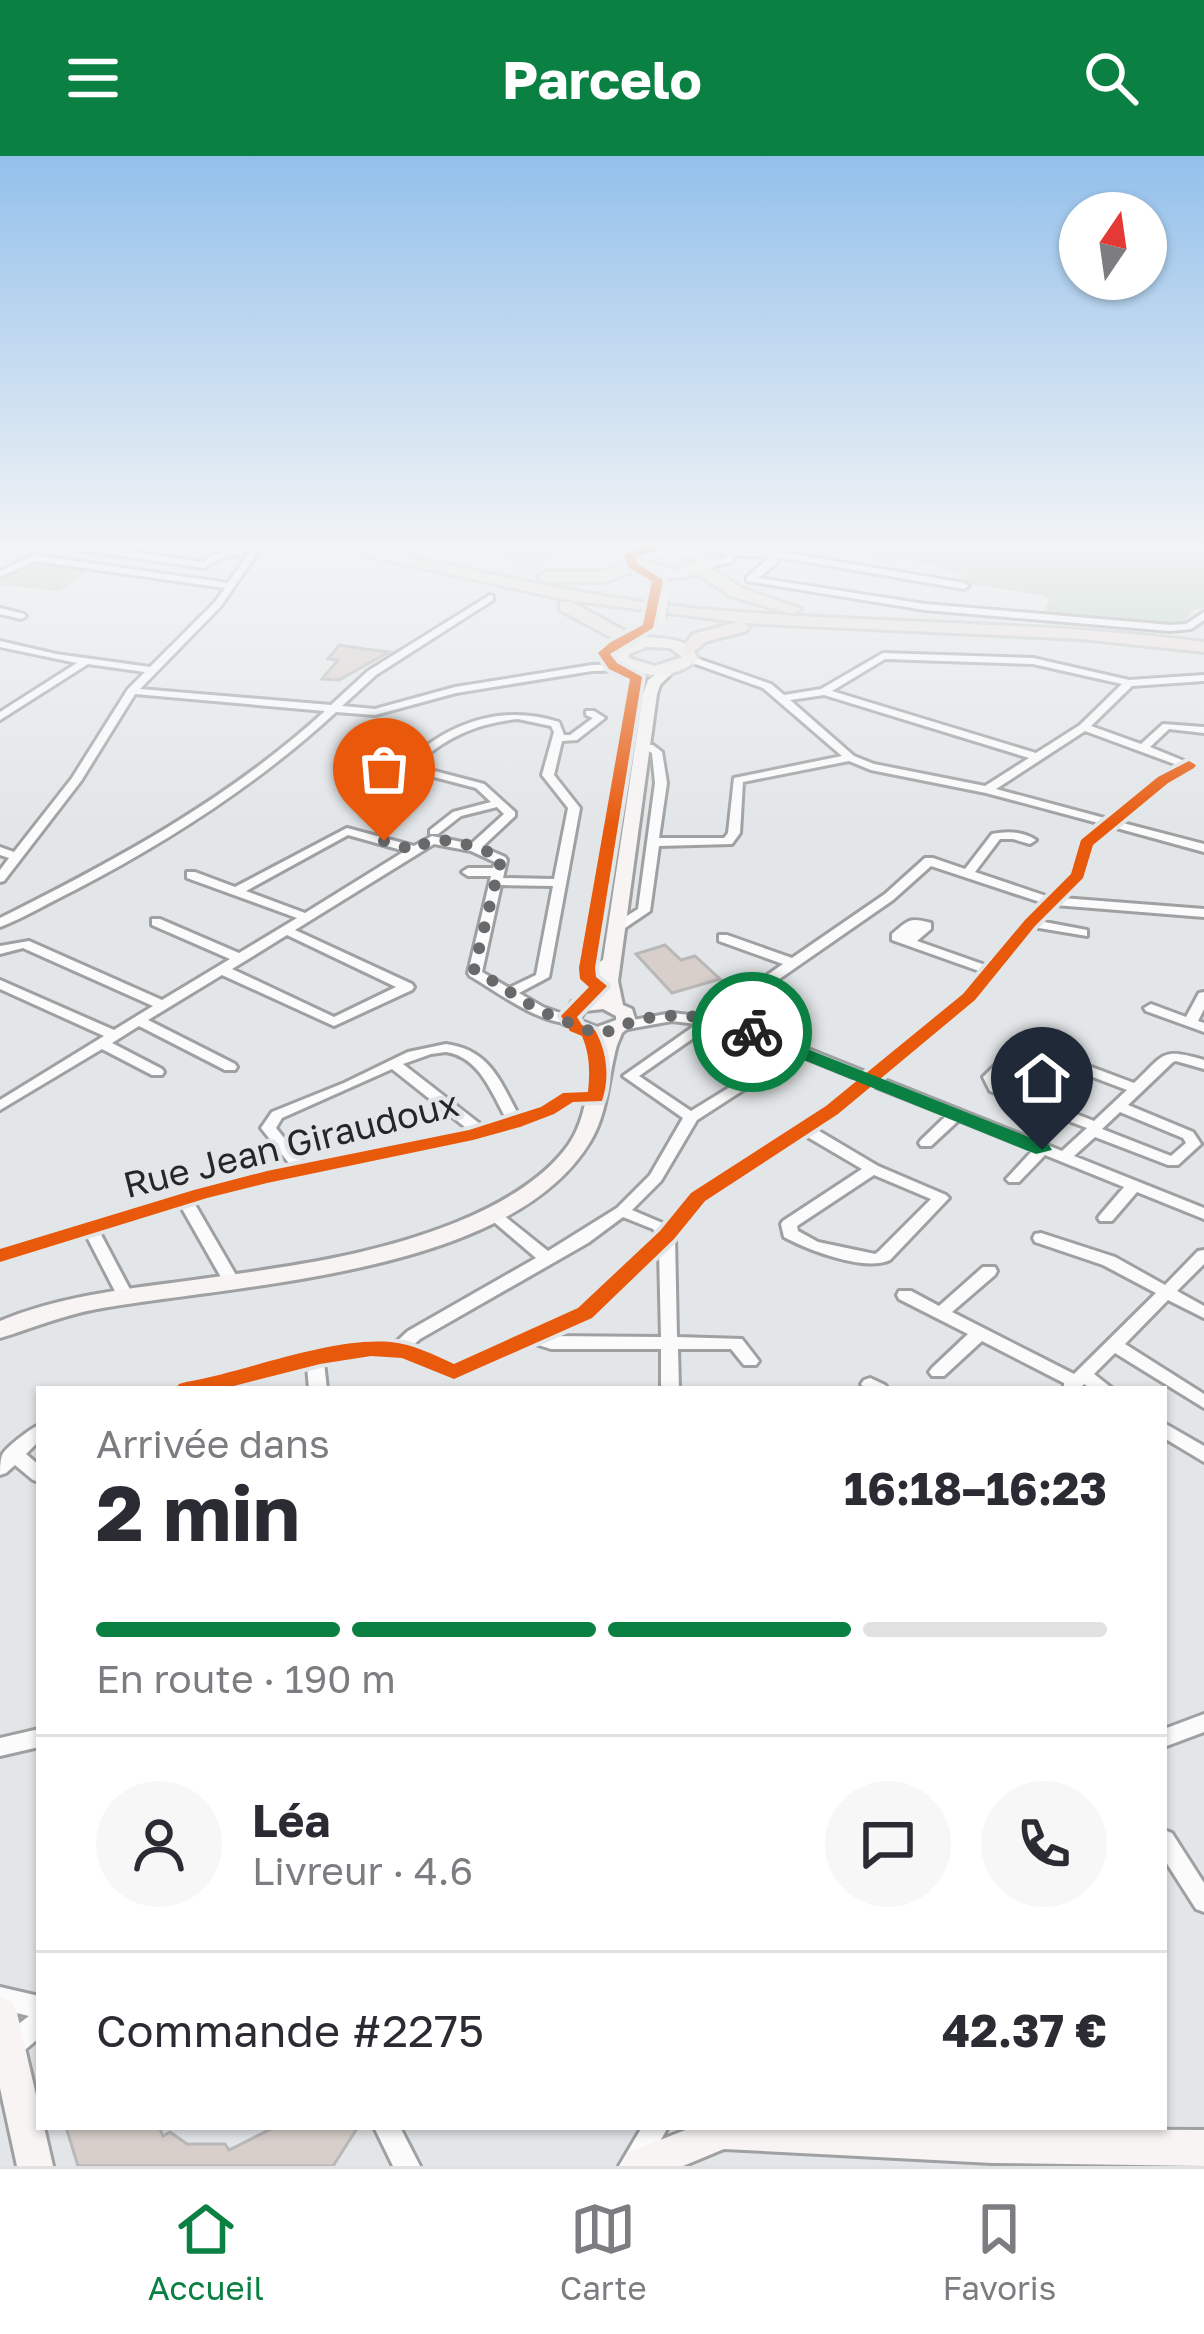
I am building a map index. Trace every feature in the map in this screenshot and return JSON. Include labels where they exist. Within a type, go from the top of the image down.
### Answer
[{"type":"highway","points":[[626,640],[630,648]]},
{"type":"highway","points":[[684,652],[697,640]]},
{"type":"highway","points":[[1163,640],[1204,643]]},
{"type":"main road","points":[[630,648],[639,640]]},
{"type":"main road","points":[[669,640],[684,652]]},
{"type":"main road","points":[[630,648],[684,652]]},
{"type":"main road","points":[[578,1010],[599,986],[646,682],[630,648]]},
{"type":"main road","points":[[0,1330],[55,1310],[365,1261],[493,1214],[524,1196],[570,1153],[587,1127],[600,1063],[618,1018],[609,981],[648,776],[646,745],[653,682],[684,652]]},
{"type":"main road","points":[[637,668],[670,669]]},
{"type":"main road","points":[[578,1010],[618,1018]]},
{"type":"main road","points":[[578,1010],[600,1063]]},
{"type":"main road","points":[[590,1033],[618,1018]]},
{"type":"main road","points":[[6,2030],[35,2166]]},
{"type":"main road","points":[[636,2166],[720,2130],[992,2145],[1204,2147]]},
{"type":"street","points":[[0,878],[77,779],[132,691],[180,640]]},
{"type":"street","points":[[0,923],[110,867],[222,799],[388,661],[422,640]]},
{"type":"street","points":[[0,644],[152,670]]},
{"type":"street","points":[[543,675],[630,648]]},
{"type":"street","points":[[684,652],[772,690],[850,758],[872,767],[987,790],[1204,848]]},
{"type":"street","points":[[785,698],[824,692],[884,656],[1033,662],[1130,683],[1204,677]]},
{"type":"street","points":[[0,717],[86,662]]},
{"type":"street","points":[[132,691],[382,711],[432,694],[543,675],[637,668]]},
{"type":"street","points":[[670,669],[692,669],[772,690]]},
{"type":"street","points":[[987,790],[1084,728],[1130,683]]},
{"type":"street","points":[[824,692],[1036,757]]},
{"type":"street","points":[[557,738],[573,738],[600,718],[590,713]]},
{"type":"street","points":[[474,848],[511,814],[480,786],[419,770],[412,763],[443,737],[485,722],[522,717],[555,724],[557,738],[548,775],[574,808],[542,977],[509,993]]},
{"type":"street","points":[[1144,747],[1167,726],[1204,730]]},
{"type":"street","points":[[235,1386],[369,1348],[398,1349],[458,1381],[585,1313],[667,1235],[698,1197],[805,1129],[969,997],[1049,901],[1078,875],[1086,843],[1163,779],[1189,765],[1084,728]]},
{"type":"street","points":[[653,842],[728,842],[734,832],[738,780],[850,758]]},
{"type":"street","points":[[618,927],[644,911],[653,842],[648,776]]},
{"type":"street","points":[[434,832],[458,814],[501,803]]},
{"type":"street","points":[[236,891],[346,831],[414,850]]},
{"type":"street","points":[[968,874],[996,836],[1030,840]]},
{"type":"street","points":[[0,1106],[438,839],[501,860],[474,969],[538,1010],[578,1010]]},
{"type":"street","points":[[0,850],[18,857]]},
{"type":"street","points":[[691,1117],[630,1076],[889,896],[929,861],[1049,901],[1204,913]]},
{"type":"street","points":[[468,872],[560,883]]},
{"type":"street","points":[[191,875],[306,917]]},
{"type":"street","points":[[156,922],[239,958]]},
{"type":"street","points":[[1030,923],[1083,933]]},
{"type":"street","points":[[221,969],[334,1022],[401,994],[407,987],[286,930]]},
{"type":"street","points":[[723,938],[792,963]]},
{"type":"street","points":[[908,942],[991,971]]},
{"type":"street","points":[[0,950],[24,944],[160,1005]]},
{"type":"street","points":[[0,984],[107,1039],[157,1072]]},
{"type":"street","points":[[1151,1008],[1197,1026],[1204,995]]},
{"type":"street","points":[[618,1018],[717,1019],[1204,1214]]},
{"type":"street","points":[[136,1020],[230,1067]]},
{"type":"street","points":[[302,1170],[268,1128],[277,1115],[429,1050],[469,1053],[515,1121]]},
{"type":"street","points":[[1118,1106],[1188,1135],[1194,1144],[1174,1162],[995,1088],[990,1077],[1018,1051],[1033,1050],[1136,1089]]},
{"type":"street","points":[[1064,1158],[1176,1056],[1204,1065]]},
{"type":"street","points":[[396,1065],[480,1131]]},
{"type":"street","points":[[398,1349],[622,1210],[656,1178],[691,1117],[766,1072]]},
{"type":"street","name":"Rue Jean Giraudoux","points":[[0,1256],[185,1200],[480,1131],[556,1109],[569,1097],[596,1097]]},
{"type":"street","points":[[926,1143],[956,1115]]},
{"type":"street","points":[[805,1129],[873,1168],[941,1198],[877,1260],[813,1246],[790,1233],[789,1224],[873,1168]]},
{"type":"street","points":[[1014,1180],[1042,1150]]},
{"type":"street","points":[[1106,1218],[1134,1186]]},
{"type":"street","points":[[185,1200],[232,1282]]},
{"type":"street","points":[[622,1210],[659,1226],[667,1235],[670,1386]]},
{"type":"street","points":[[493,1214],[546,1258]]},
{"type":"street","points":[[91,1230],[126,1297]]},
{"type":"street","points":[[1041,1238],[1109,1261],[1204,1313]]},
{"type":"street","points":[[905,1294],[1076,1382],[1204,1255]]},
{"type":"street","points":[[632,1268],[668,1265]]},
{"type":"street","points":[[941,1313],[989,1271]]},
{"type":"street","points":[[938,1372],[980,1334]]},
{"type":"street","points":[[533,1339],[551,1343],[736,1343],[750,1361]]},
{"type":"street","points":[[1114,1344],[1204,1402]]},
{"type":"street","points":[[315,1362],[318,1386]]},
{"type":"street","points":[[1167,1431],[1204,1455]]},
{"type":"street","points":[[36,1434],[7,1460],[36,1474]]},
{"type":"street","points":[[1167,1737],[1204,1723]]},
{"type":"street","points":[[0,1747],[36,1739]]},
{"type":"street","points":[[1167,1845],[1204,1902]]},
{"type":"street","points":[[0,1998],[36,2006]]},
{"type":"street","points":[[6,2030],[36,2024]]},
{"type":"street","points":[[388,2130],[407,2166]]},
{"type":"street","points":[[636,2166],[654,2130]]},
{"type":"building","points":[[339,645],[389,652],[339,680],[322,679],[338,660],[328,659]]},
{"type":"building","points":[[665,945],[681,960],[695,956],[720,979],[672,993],[636,954]]},
{"type":"building","points":[[67,2130],[160,2130],[163,2136],[170,2132],[187,2144],[225,2144],[229,2150],[269,2130],[356,2130],[333,2166],[78,2166]]},
{"type":"cycle path","points":[[0,1256],[201,1194],[473,1135],[547,1110],[569,1097],[596,1097],[598,1064],[593,1041],[569,1016],[599,986],[588,979],[587,968],[636,677],[613,666],[604,653],[626,640]]},
{"type":"cycle path","points":[[201,1386],[371,1349],[408,1352],[454,1372],[585,1313],[667,1235],[698,1197],[832,1110],[969,997],[1030,923],[1078,875],[1086,843],[1163,780],[1189,765]]},
{"type":"way so far","points":[[384,841],[414,850],[432,839],[444,839],[497,855],[501,860],[474,969],[538,1010],[597,1034],[656,1017],[717,1019],[752,1032]]},
{"type":"route","points":[[752,1032],[1042,1150]]}]
